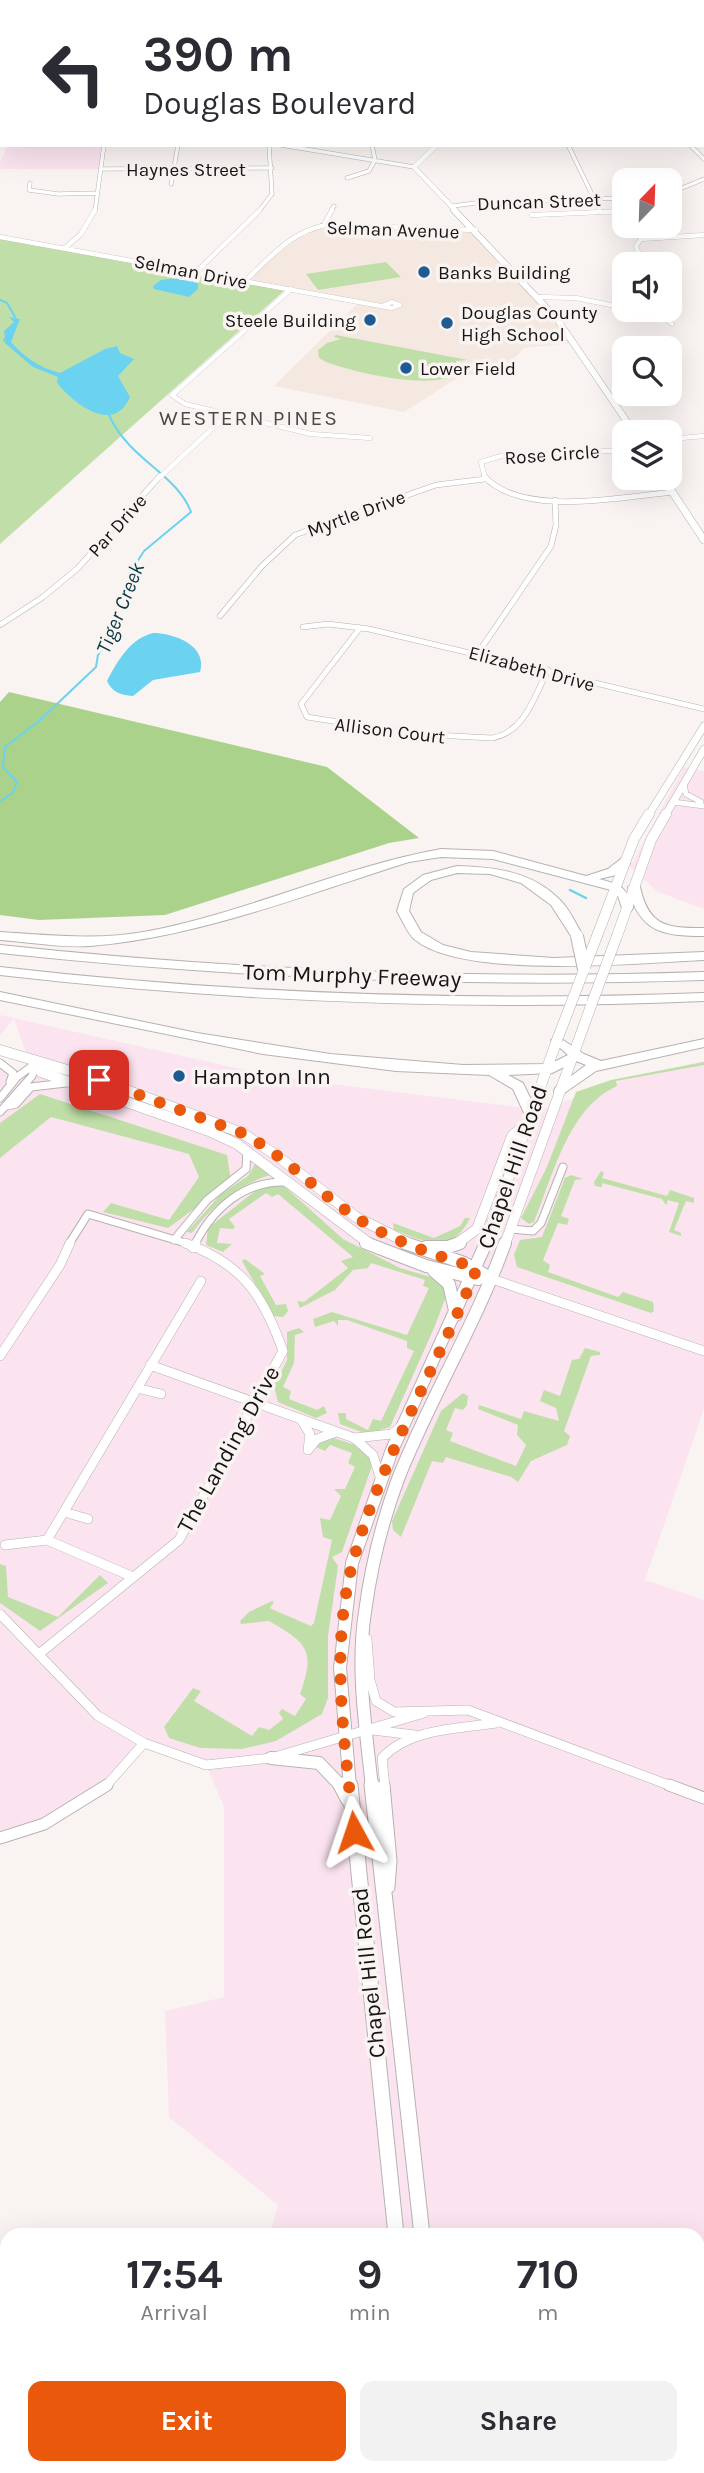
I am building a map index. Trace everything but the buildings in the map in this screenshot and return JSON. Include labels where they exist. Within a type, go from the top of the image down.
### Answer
[{"type":"highway","points":[[0,936],[87,942],[146,936],[195,925],[407,859],[441,853],[493,855],[615,887],[623,894],[627,908]]},
{"type":"highway","points":[[581,878],[605,875],[626,861]]},
{"type":"highway","points":[[584,969],[577,936],[567,917],[545,895],[516,878],[492,870],[463,867],[438,872],[417,885],[405,904],[407,922],[418,936],[431,946],[465,956],[522,960],[704,956]]},
{"type":"highway","points":[[634,887],[639,909],[651,922],[671,931],[704,932]]},
{"type":"highway","name":"Tom Murphy Freeway","points":[[0,949],[156,965],[369,977],[516,980],[704,976]]},
{"type":"highway","name":"Tom Murphy Freeway","points":[[0,971],[137,985],[317,996],[486,1001],[704,997]]},
{"type":"highway","points":[[0,996],[286,1053],[388,1065],[486,1070],[546,1069],[574,1051]]},
{"type":"highway","points":[[557,1040],[599,1065]]},
{"type":"highway","points":[[560,1091],[582,1072],[599,1065],[704,1044]]},
{"type":"highway","points":[[486,1070],[514,1083],[523,1093],[528,1118]]},
{"type":"main road","points":[[435,147],[414,167],[557,319],[626,420]]},
{"type":"main road","points":[[673,492],[704,540]]},
{"type":"main road","name":"Chapel Hill Road","points":[[395,2228],[351,1805],[340,1668],[352,1563],[405,1422],[475,1274],[528,1118],[615,887],[642,824],[704,726]]},
{"type":"main road","points":[[684,784],[704,748]]},
{"type":"main road","points":[[684,784],[704,763]]},
{"type":"main road","points":[[671,779],[669,799],[673,802]]},
{"type":"main road","name":"Chapel Hill Road","points":[[421,2228],[366,1729],[362,1686],[364,1615],[379,1537],[398,1480],[492,1279],[652,840],[684,784]]},
{"type":"main road","points":[[0,1050],[36,1063],[56,1065],[168,1104],[255,1140],[352,1215],[380,1232],[475,1274]]},
{"type":"main road","points":[[36,1063],[41,1072],[190,1125],[247,1150],[351,1233],[375,1246],[426,1266],[492,1279]]},
{"type":"main road","points":[[380,1232],[418,1246],[436,1249],[468,1240],[477,1229],[512,1136],[528,1118]]},
{"type":"main road","points":[[190,1125],[205,1124],[241,1140],[255,1140]]},
{"type":"main road","points":[[426,1266],[449,1283],[456,1315]]},
{"type":"main road","points":[[271,1758],[320,1761],[335,1774],[351,1805]]},
{"type":"street","points":[[65,248],[94,216],[104,147]]},
{"type":"street","points":[[171,184],[178,147]]},
{"type":"street","points":[[194,274],[268,202],[274,186],[269,147]]},
{"type":"street","points":[[294,147],[414,167]]},
{"type":"street","points":[[347,178],[366,173],[375,160],[372,147]]},
{"type":"street","points":[[569,147],[600,212]]},
{"type":"street","name":"Haynes Street","points":[[101,169],[272,168]]},
{"type":"street","points":[[682,189],[698,184],[704,178]]},
{"type":"street","points":[[30,183],[29,190],[43,194],[98,193]]},
{"type":"street","name":"Duncan Street","points":[[453,206],[612,198]]},
{"type":"street","points":[[324,225],[334,206]]},
{"type":"street","points":[[532,215],[612,212]]},
{"type":"street","name":"Selman Avenue","points":[[245,281],[300,233],[324,225],[476,230]]},
{"type":"street","points":[[638,252],[636,246],[641,239],[704,235]]},
{"type":"street","name":"Selman Drive","points":[[0,237],[382,306]]},
{"type":"street","points":[[291,289],[172,395],[175,400],[185,404],[312,434],[370,438]]},
{"type":"street","points":[[537,297],[576,298],[612,305]]},
{"type":"street","points":[[668,322],[672,324]]},
{"type":"street","name":"Par Drive","points":[[0,625],[43,597],[78,568],[166,470],[227,415]]},
{"type":"street","points":[[682,438],[704,436]]},
{"type":"street","name":"Rose Circle","points":[[612,451],[485,459],[481,462],[485,479],[514,497],[555,500],[673,492]]},
{"type":"street","name":"Myrtle Drive","points":[[220,616],[262,566],[295,535],[436,485],[485,479]]},
{"type":"street","points":[[478,653],[551,546],[556,524],[555,500]]},
{"type":"street","name":"Elizabeth Drive","points":[[303,627],[316,623],[360,628],[478,653],[618,691],[704,709]]},
{"type":"street","name":"Allison Court","points":[[360,628],[301,704],[307,717],[318,721],[452,737],[503,737],[517,726],[548,670]]},
{"type":"street","points":[[684,784],[686,794],[704,804]]},
{"type":"street","points":[[673,802],[704,804]]},
{"type":"street","points":[[0,1063],[13,1073],[9,1085]]},
{"type":"street","points":[[0,1098],[9,1085],[36,1063]]},
{"type":"street","points":[[0,1112],[8,1106],[33,1074],[36,1063]]},
{"type":"street","points":[[8,1106],[16,1104],[31,1087],[42,1083],[72,1083]]},
{"type":"street","points":[[174,1240],[206,1200],[246,1169],[247,1150]]},
{"type":"street","points":[[511,1229],[533,1231],[541,1223],[563,1167]]},
{"type":"street","points":[[194,1248],[202,1228],[239,1195],[256,1185],[275,1180],[288,1182]]},
{"type":"street","name":"The Landing Drive","points":[[0,1356],[60,1265],[73,1235],[88,1214],[174,1240],[233,1265],[277,1329],[283,1351],[178,1540],[39,1654]]},
{"type":"street","points":[[492,1279],[704,1351]]},
{"type":"street","points":[[47,1540],[201,1281]]},
{"type":"street","points":[[150,1366],[354,1438],[373,1455],[381,1480]]},
{"type":"street","points":[[137,1388],[161,1394]]},
{"type":"street","points":[[300,1420],[310,1434],[308,1450],[317,1439],[336,1432]]},
{"type":"street","points":[[354,1438],[392,1434],[405,1422]]},
{"type":"street","points":[[64,1512],[88,1519]]},
{"type":"street","points":[[5,1545],[47,1540],[133,1577]]},
{"type":"street","points":[[0,1614],[98,1716],[144,1743],[206,1765],[271,1758],[345,1734],[424,1713]]},
{"type":"street","points":[[364,1615],[370,1680],[376,1701],[394,1712],[468,1710],[704,1798]]},
{"type":"street","points":[[386,1911],[391,1861],[382,1758],[398,1742],[422,1735],[497,1722]]},
{"type":"street","points":[[366,1729],[422,1735]]},
{"type":"street","points":[[0,1838],[17,1835],[78,1804],[113,1780],[144,1743]]},
{"type":"shaded area","points":[[7,147],[104,147],[101,169],[0,169],[0,162]]},
{"type":"shaded area","name":"Douglas County High School","points":[[324,225],[476,230],[574,343],[524,348],[511,362],[454,380],[404,412],[274,386],[360,301],[247,280],[291,239]]},
{"type":"shaded area","points":[[684,767],[704,771],[704,909],[658,892],[630,867]]},
{"type":"shaded area","points":[[0,1015],[276,1077],[543,1110],[627,1078],[704,1061],[704,1409],[645,1580],[704,1600],[704,2228],[272,2228],[278,2205],[169,2117],[165,2011],[224,1997],[224,1807],[206,1765],[144,1743],[113,1780],[78,1804],[0,1838],[0,1063],[34,1076],[14,1019],[0,1035]]},
{"type":"green space","points":[[0,235],[286,289],[0,544]]},
{"type":"green space","points":[[386,262],[401,277],[318,290],[306,274]]},
{"type":"green space","points":[[336,335],[468,360],[456,361],[459,371],[449,377],[434,380],[395,379],[338,366],[319,358],[318,350],[327,343],[341,339],[334,337]]},
{"type":"green space","points":[[9,692],[327,767],[419,838],[389,843],[165,915],[39,920],[0,915],[0,702]]},
{"type":"green space","points":[[704,1062],[704,1065],[616,1081],[617,1086],[600,1096],[574,1127],[564,1145],[534,1222],[529,1224],[521,1218],[546,1169],[576,1092],[611,1080]]},
{"type":"green space","points":[[40,1094],[227,1155],[231,1182],[168,1228],[103,1212],[111,1203],[169,1220],[199,1177],[189,1154],[51,1117],[0,1158],[0,1123]]},
{"type":"green space","points":[[255,1164],[270,1175],[236,1191],[217,1205],[192,1233],[187,1232],[221,1194],[248,1176]]},
{"type":"green space","points":[[601,1171],[604,1173],[602,1178],[667,1196],[670,1190],[694,1198],[694,1203],[686,1201],[674,1230],[681,1233],[681,1236],[669,1232],[679,1203],[668,1200],[666,1205],[662,1199],[602,1183],[602,1187],[595,1186],[594,1182]]},
{"type":"green space","points":[[571,1175],[583,1179],[575,1180],[561,1216],[569,1219],[567,1225],[558,1223],[543,1260],[550,1265],[548,1272],[618,1297],[623,1292],[653,1302],[654,1311],[651,1313],[517,1267],[514,1255],[520,1240],[542,1237],[565,1178]]},
{"type":"green space","points":[[276,1184],[285,1187],[343,1239],[400,1268],[434,1278],[445,1285],[447,1294],[434,1328],[390,1427],[367,1434],[340,1424],[338,1413],[346,1413],[346,1419],[368,1430],[373,1419],[381,1421],[414,1351],[407,1348],[407,1341],[347,1320],[338,1320],[338,1326],[334,1321],[315,1327],[313,1319],[332,1312],[407,1335],[429,1288],[423,1286],[425,1280],[371,1263],[368,1268],[353,1270],[335,1290],[300,1308],[297,1301],[304,1302],[348,1268],[341,1261],[353,1257],[278,1194],[272,1197],[266,1193],[229,1219],[235,1227],[233,1229],[220,1228],[217,1243],[232,1244],[223,1252],[206,1245],[208,1228],[260,1187]]},
{"type":"green space","points":[[465,1218],[470,1218],[455,1238],[437,1243],[394,1230],[393,1223],[434,1238],[460,1226]]},
{"type":"green space","points":[[245,1259],[265,1274],[260,1276],[276,1305],[286,1304],[288,1311],[283,1317],[273,1316],[242,1261]]},
{"type":"green space","points":[[299,1328],[304,1332],[295,1335],[294,1363],[283,1387],[291,1391],[289,1399],[317,1410],[324,1406],[327,1413],[316,1418],[278,1402],[274,1386],[287,1360],[287,1332]]},
{"type":"green space","points":[[585,1348],[600,1352],[600,1355],[591,1356],[564,1431],[570,1436],[567,1445],[531,1461],[518,1482],[511,1477],[446,1457],[443,1463],[432,1461],[401,1537],[393,1530],[392,1521],[441,1411],[463,1393],[468,1396],[463,1410],[455,1408],[446,1430],[453,1433],[450,1441],[516,1466],[526,1445],[517,1435],[518,1425],[478,1409],[479,1405],[521,1419],[524,1411],[559,1421],[556,1408],[540,1401],[544,1390],[560,1396],[572,1360],[579,1359]]},
{"type":"green space","points":[[334,1438],[364,1448],[374,1460],[342,1552],[332,1557],[338,1566],[328,1636],[328,1698],[322,1714],[276,1741],[242,1749],[200,1748],[169,1738],[164,1727],[193,1688],[201,1691],[194,1701],[252,1736],[259,1727],[269,1730],[283,1719],[279,1713],[282,1709],[295,1716],[306,1699],[300,1694],[305,1679],[307,1657],[300,1642],[269,1621],[241,1624],[240,1621],[249,1612],[272,1601],[274,1602],[270,1608],[311,1626],[314,1623],[332,1540],[323,1537],[320,1518],[330,1520],[341,1496],[334,1489],[345,1489],[355,1467],[348,1463],[352,1453],[330,1445],[325,1451],[316,1447],[323,1440]]},
{"type":"green space","points":[[0,1564],[6,1566],[8,1597],[58,1617],[100,1575],[108,1583],[40,1631],[0,1603]]},
{"type":"water","points":[[176,278],[198,282],[198,289],[189,297],[154,289],[153,286],[161,280]]},
{"type":"water","points":[[9,317],[20,319],[11,342],[33,361],[53,371],[60,373],[105,349],[117,346],[120,353],[134,359],[118,376],[130,397],[123,408],[114,414],[104,415],[83,407],[57,383],[58,377],[33,367],[6,344],[4,331],[14,322]]},
{"type":"water","points":[[153,633],[170,635],[187,642],[199,655],[200,672],[153,680],[133,696],[124,695],[111,688],[107,681],[126,651],[138,640]]},
{"type":"waterway","name":"Tiger Creek","points":[[0,300],[7,303],[15,317]]},
{"type":"waterway","name":"Tiger Creek","points":[[9,335],[4,340],[9,345]]},
{"type":"waterway","name":"Tiger Creek","points":[[22,356],[33,365]]},
{"type":"waterway","name":"Tiger Creek","points":[[0,801],[13,793],[17,782],[3,767],[5,747],[38,722],[96,667],[98,655],[110,636],[130,573],[144,551],[191,512],[175,487],[128,444],[109,415]]},
{"type":"waterway","points":[[570,890],[586,898]]},
{"type":"place","name":"Banks Building","points":[[424,272]]},
{"type":"place","name":"Steele Building","points":[[370,320]]},
{"type":"place","name":"Douglas County High School","points":[[447,323]]},
{"type":"place","name":"Lower Field","points":[[406,368]]},
{"type":"place","name":"Hampton Inn","points":[[179,1076]]},
{"type":"district","name":"WESTERN PINES","points":[[249,418]]},
{"type":"route","points":[[99,1080],[242,1133],[260,1143],[375,1230],[477,1268],[392,1450],[352,1563],[340,1668],[354,1832]]}]
